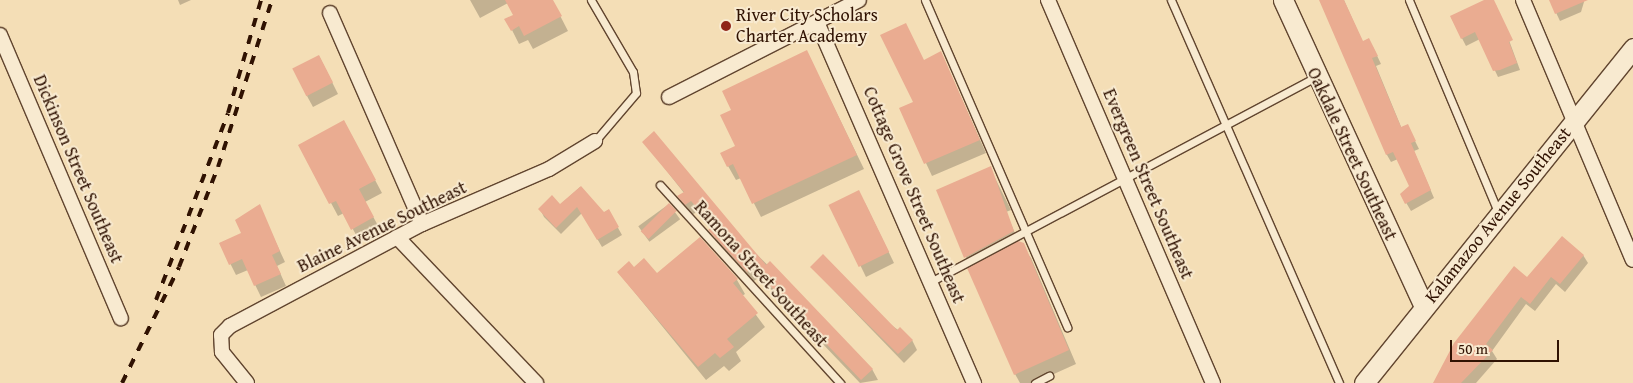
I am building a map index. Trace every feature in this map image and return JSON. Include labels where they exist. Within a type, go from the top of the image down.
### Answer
[{"type":"main road","name":"Oakdale Street Southeast","points":[[1283,0],[1315,77],[1424,307]]},
{"type":"main road","name":"Kalamazoo Avenue Southeast","points":[[1364,383],[1633,48]]},
{"type":"street","points":[[669,97],[859,0]]},
{"type":"street","name":"Evergreen Street Southeast","points":[[1048,0],[1214,383]]},
{"type":"street","points":[[1523,0],[1633,260]]},
{"type":"street","points":[[330,13],[422,224]]},
{"type":"street","name":"Cottage Grove Street Southeast","points":[[818,22],[932,281],[974,383]]},
{"type":"street","name":"Dickinson Street Southeast","points":[[0,35],[121,318]]},
{"type":"street","name":"Blaine Avenue Southeast","points":[[247,383],[226,357],[220,341],[230,326],[422,224],[537,176],[596,141]]},
{"type":"street","points":[[397,237],[536,383]]},
{"type":"lane","points":[[591,0],[634,72],[636,93],[596,141]]},
{"type":"lane","points":[[925,0],[1024,232],[1067,327]]},
{"type":"lane","points":[[1171,0],[1339,383]]},
{"type":"lane","points":[[1409,0],[1499,214]]},
{"type":"lane","points":[[932,281],[1124,177],[1226,126],[1315,77]]},
{"type":"lane","name":"Ramona Street Southeast","points":[[660,185],[840,383]]},
{"type":"lane","points":[[1035,383],[1049,376]]},
{"type":"building","points":[[505,0],[553,0],[562,16],[524,36],[519,26],[511,31],[504,19],[513,15]]},
{"type":"building","points":[[1319,0],[1344,0],[1363,41],[1369,38],[1378,56],[1372,58],[1401,127],[1408,124],[1416,141],[1411,143],[1431,190],[1405,204],[1400,194],[1409,186],[1393,152],[1386,155]]},
{"type":"building","points":[[1484,0],[1494,0],[1513,40],[1509,42],[1517,63],[1500,70],[1493,71],[1475,32],[1461,39],[1450,16]]},
{"type":"building","points":[[1549,0],[1588,0],[1555,14]]},
{"type":"building","points":[[906,23],[924,60],[941,51],[980,140],[924,164],[899,108],[913,102],[880,35]]},
{"type":"building","points":[[807,50],[857,155],[752,204],[733,164],[727,167],[720,153],[735,146],[720,115],[731,110],[722,91]]},
{"type":"building","points":[[319,55],[333,83],[306,96],[292,69]]},
{"type":"building","points":[[344,120],[376,180],[359,189],[374,217],[351,230],[336,201],[329,204],[298,145]]},
{"type":"building","points":[[654,131],[766,265],[770,261],[873,369],[861,380],[752,267],[747,272],[708,230],[713,226],[691,201],[685,205],[677,196],[684,192],[642,142]]},
{"type":"building","points":[[991,166],[1014,231],[964,258],[936,190]]},
{"type":"building","points":[[581,186],[604,212],[609,209],[619,227],[597,240],[577,207],[556,228],[538,209],[552,195],[560,204]]},
{"type":"building","points":[[859,190],[889,252],[859,267],[828,205]]},
{"type":"building","points":[[669,203],[677,211],[648,239],[641,231]]},
{"type":"building","points":[[260,204],[280,251],[272,255],[281,274],[254,286],[242,259],[229,265],[219,243],[241,233],[235,220]]},
{"type":"building","points":[[1562,236],[1584,255],[1560,284],[1551,277],[1530,304],[1521,297],[1486,344],[1493,350],[1461,383],[1433,383],[1454,343],[1514,266],[1527,277]]},
{"type":"building","points":[[700,237],[738,279],[733,283],[758,313],[727,339],[734,347],[720,358],[715,353],[698,367],[617,272],[629,261],[634,267],[644,258],[657,273]]},
{"type":"building","points":[[1018,241],[1024,243],[1069,350],[1014,375],[967,268]]},
{"type":"building","points":[[823,254],[897,330],[900,327],[913,340],[898,354],[810,267]]},
{"type":"railway","points":[[156,300],[228,113],[261,0]]},
{"type":"railway","points":[[122,383],[179,267],[218,167],[272,0]]},
{"type":"place","name":"River City Scholars Charter Academy","points":[[726,26]]}]
